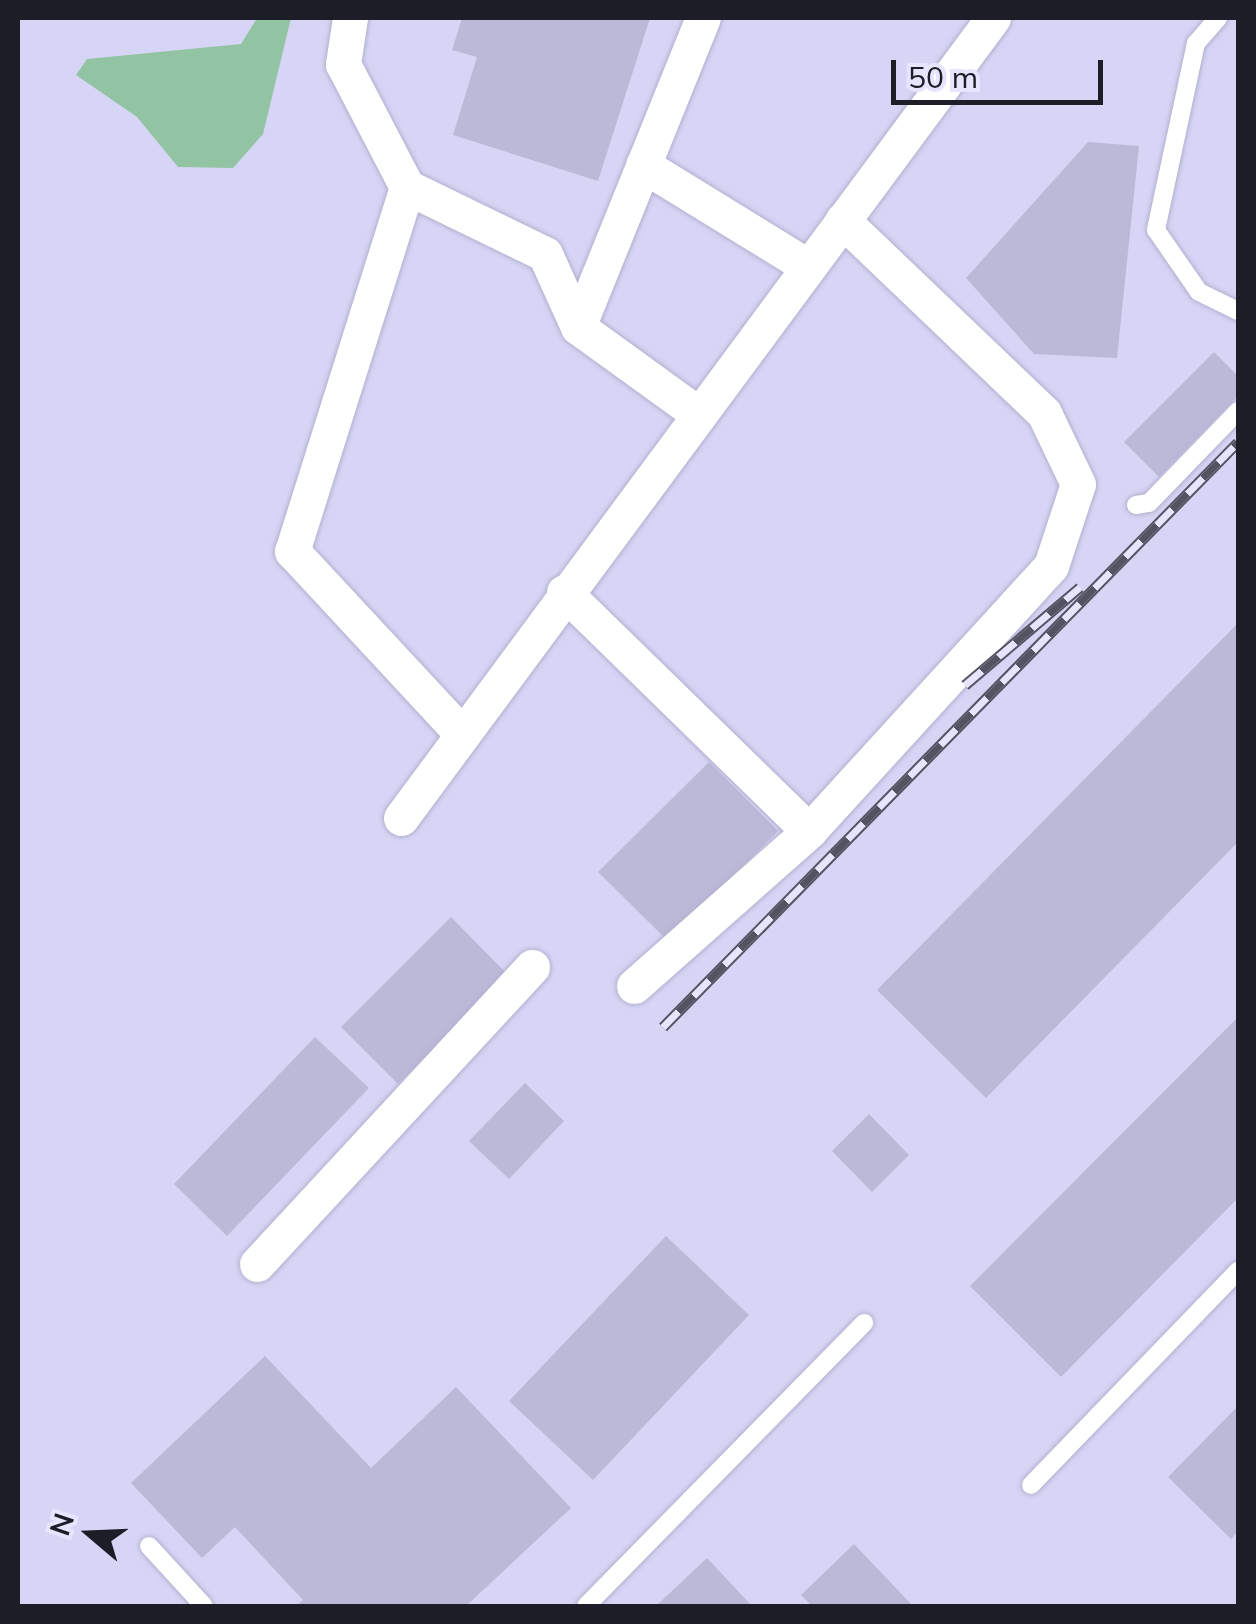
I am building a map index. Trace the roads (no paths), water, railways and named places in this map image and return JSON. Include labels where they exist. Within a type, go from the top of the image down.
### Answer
[{"type":"street","points":[[350,18],[344,64],[407,187],[545,254],[578,327],[697,413]]},
{"type":"street","points":[[578,327],[703,18]]},
{"type":"street","points":[[401,818],[564,592],[993,18]]},
{"type":"street","points":[[643,165],[807,266]]},
{"type":"street","points":[[407,187],[292,551],[461,732]]},
{"type":"street","points":[[634,986],[809,831],[1051,566],[1078,484],[1044,412],[842,220]]},
{"type":"street","points":[[564,592],[809,831]]},
{"type":"street","points":[[257,1264],[532,967]]},
{"type":"lane","points":[[1218,18],[1196,42],[1156,230],[1199,292],[1238,310]]},
{"type":"lane","points":[[1136,505],[1149,504],[1238,411]]},
{"type":"lane","points":[[1031,1484],[1238,1270]]},
{"type":"lane","points":[[586,1606],[864,1323]]},
{"type":"lane","points":[[148,1546],[204,1606]]},
{"type":"railway","points":[[663,1027],[1238,442]]},
{"type":"railway","points":[[965,685],[1080,587]]}]
